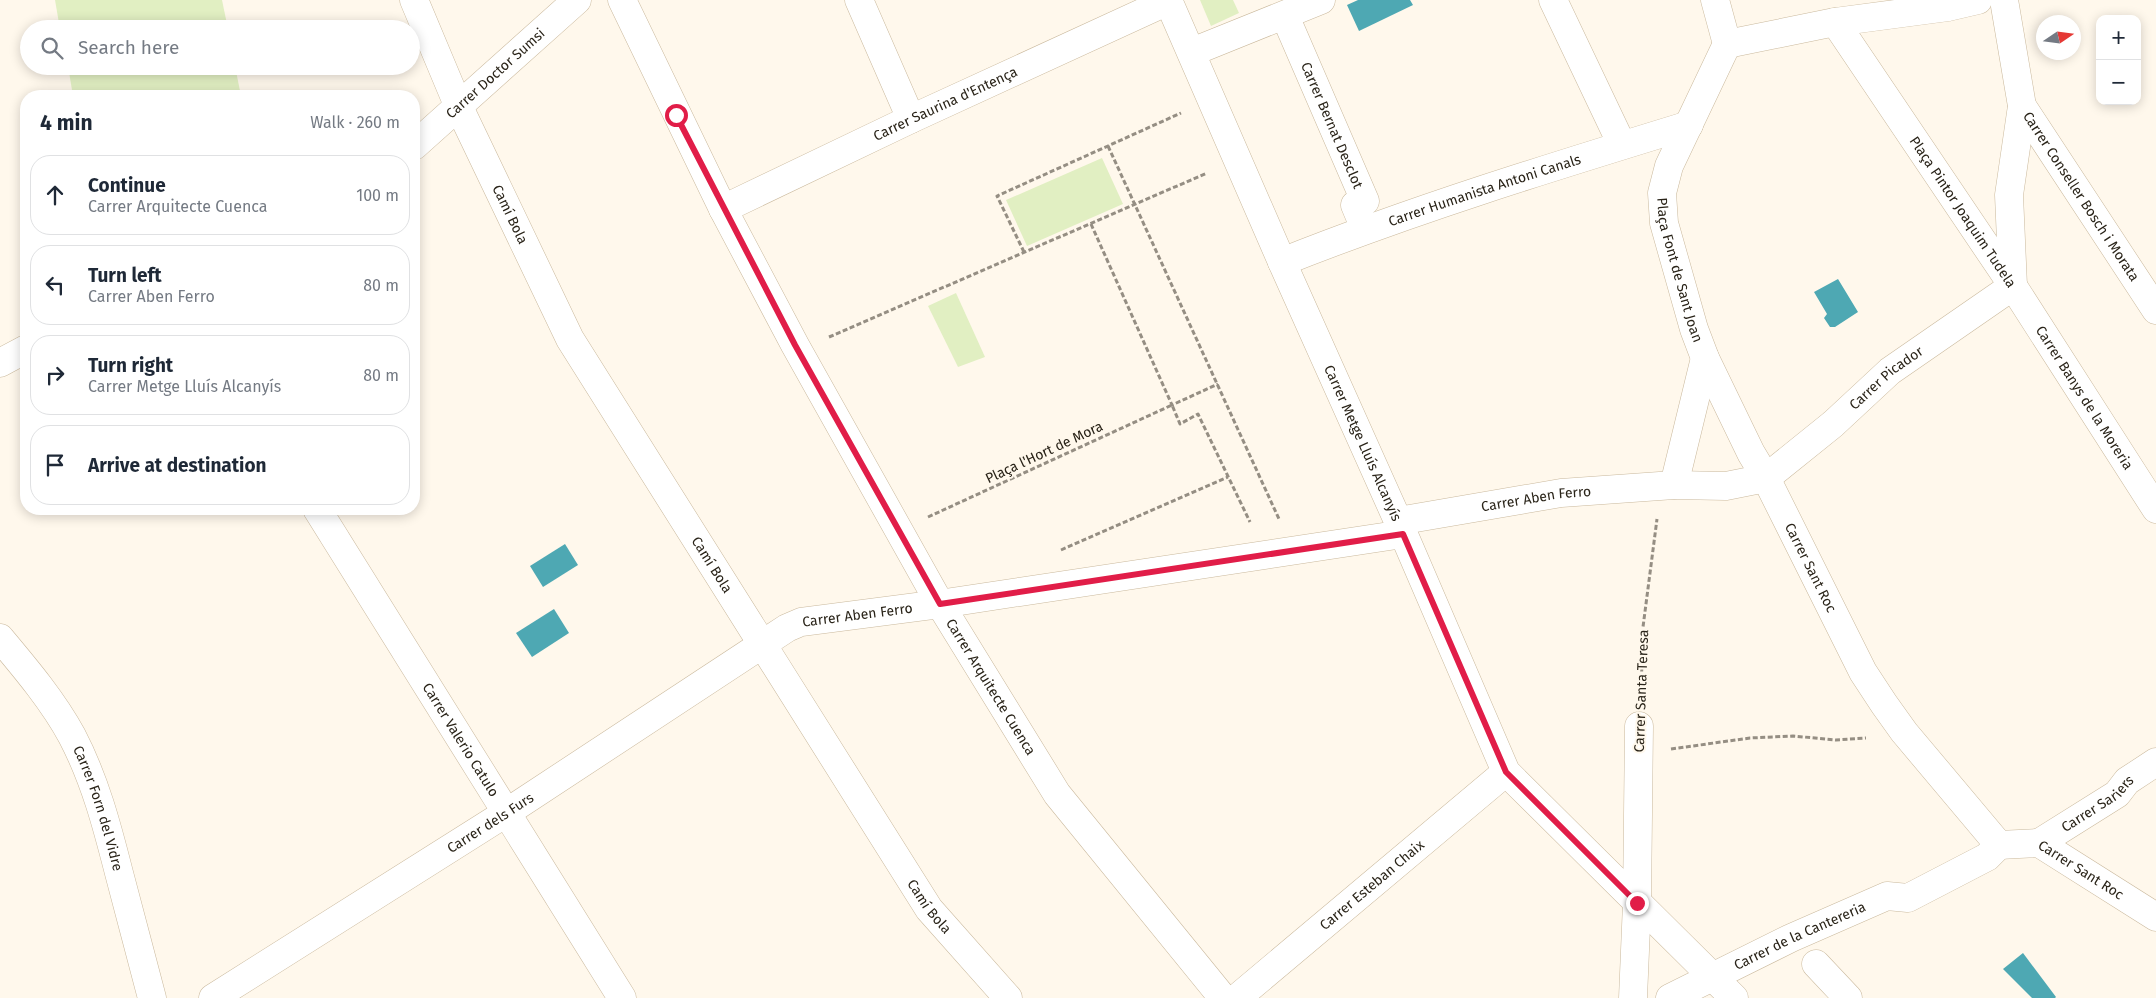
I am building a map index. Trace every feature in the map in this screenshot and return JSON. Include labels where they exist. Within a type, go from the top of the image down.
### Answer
[{"type":"street","name":"Camí Bola","points":[[414,0],[458,105],[570,339],[929,909],[1008,998]]},
{"type":"street","name":"Carrer Doctor Sumsi","points":[[420,140],[577,0]]},
{"type":"street","name":"Carrer Arquitecte Cuenca","points":[[622,0],[723,209],[795,345],[940,604],[1057,794],[1223,998]]},
{"type":"street","points":[[859,0],[912,119]]},
{"type":"street","name":"Carrer Saurina d'Entença","points":[[723,209],[1168,0]]},
{"type":"street","name":"Carrer Metge Lluís Alcanyís","points":[[1168,0],[1506,772],[1734,998]]},
{"type":"street","points":[[1192,52],[1321,0]]},
{"type":"street","points":[[1553,0],[1622,145]]},
{"type":"street","points":[[1689,125],[1727,44],[1715,0]]},
{"type":"street","points":[[1727,44],[1835,22],[1948,8],[1978,0]]},
{"type":"street","name":"Plaça Pintor Joaquim Tudela","points":[[2004,0],[2022,106],[2009,195],[2013,286]]},
{"type":"street","name":"Carrer Bernat Desclot","points":[[1284,16],[1365,201],[1355,205],[1366,229]]},
{"type":"street","name":"Plaça Pintor Joaquim Tudela","points":[[1835,22],[2013,286]]},
{"type":"street","name":"Carrer Conseller Bosch i Morata","points":[[2022,106],[2156,310]]},
{"type":"street","name":"Carrer Humanista Antoni Canals","points":[[1282,262],[1366,229],[1483,188],[1689,125]]},
{"type":"street","name":"Plaça Font de Sant Joan","points":[[1689,125],[1669,166],[1662,193],[1664,223],[1694,329],[1705,358],[1751,452],[1766,478]]},
{"type":"street","name":"Carrer Picador","points":[[1766,478],[1833,424],[1890,372],[2013,286]]},
{"type":"street","name":"Carrer Banys de la Moreria","points":[[2013,286],[2156,509]]},
{"type":"street","points":[[0,362],[20,352]]},
{"type":"street","name":"Plaça Font de Sant Joan","points":[[1674,485],[1705,358]]},
{"type":"street","points":[[1674,485],[1726,486],[1766,478]]},
{"type":"street","name":"Carrer Sant Roc","points":[[1766,478],[1863,672],[1904,732],[1999,845],[2039,843],[2156,917]]},
{"type":"street","name":"Carrer Aben Ferro","points":[[763,643],[787,628],[801,622],[940,604],[1400,527],[1561,493],[1674,485]]},
{"type":"street","name":"Carrer Valerio Catulo","points":[[321,515],[622,998]]},
{"type":"street","name":"Carrer Forn del Vidre","points":[[0,638],[51,703],[72,735],[87,769],[107,827],[152,998]]},
{"type":"street","name":"Carrer dels Furs","points":[[213,998],[506,813],[763,643]]},
{"type":"street","name":"Carrer Santa Teresa","points":[[1633,998],[1637,903],[1638,754],[1640,726]]},
{"type":"street","name":"Carrer Sariers","points":[[2039,843],[2117,794],[2127,781],[2156,762]]},
{"type":"street","name":"Carrer Esteban Chaix","points":[[1238,998],[1506,772]]},
{"type":"street","name":"Carrer de la Cantereria","points":[[1670,998],[1791,938],[1887,896],[1908,898],[1987,857],[1999,845]]},
{"type":"street","points":[[1816,964],[1848,998]]},
{"type":"path","points":[[1024,252],[997,196],[1184,112]]},
{"type":"path","points":[[1108,146],[1281,522]]},
{"type":"path","points":[[829,337],[1210,172]]},
{"type":"path","points":[[1090,224],[1180,424],[1198,414],[1252,527]]},
{"type":"path","name":"Plaça l'Hort de Mora","points":[[926,518],[1218,384]]},
{"type":"path","points":[[1057,552],[1228,476]]},
{"type":"path","name":"Carrer Santa Teresa","points":[[1640,726],[1643,627],[1655,532],[1658,514],[1674,485]]},
{"type":"path","points":[[1638,754],[1750,738],[1793,736],[1836,740],[1868,738],[1904,732]]},
{"type":"green space","points":[[55,0],[222,0],[226,20],[58,20]]},
{"type":"green space","points":[[1200,0],[1233,0],[1239,13],[1211,26]]},
{"type":"green space","points":[[70,75],[237,75],[240,90],[72,90]]},
{"type":"green space","points":[[1102,158],[1123,204],[1027,246],[1006,200]]},
{"type":"green space","points":[[956,293],[985,357],[958,367],[928,306]]},
{"type":"water","points":[[1358,0],[1410,0],[1413,5],[1359,31],[1347,5]]},
{"type":"water","points":[[1838,279],[1858,312],[1835,327],[1830,327],[1824,318],[1827,314],[1814,292]]},
{"type":"water","points":[[565,544],[578,565],[543,587],[530,566]]},
{"type":"water","points":[[554,609],[569,633],[532,657],[516,633]]},
{"type":"water","points":[[2023,953],[2055,998],[2032,998],[2003,969]]},
{"type":"route","points":[[676,115],[795,345],[940,604],[1403,534],[1506,772],[1637,903]]}]
